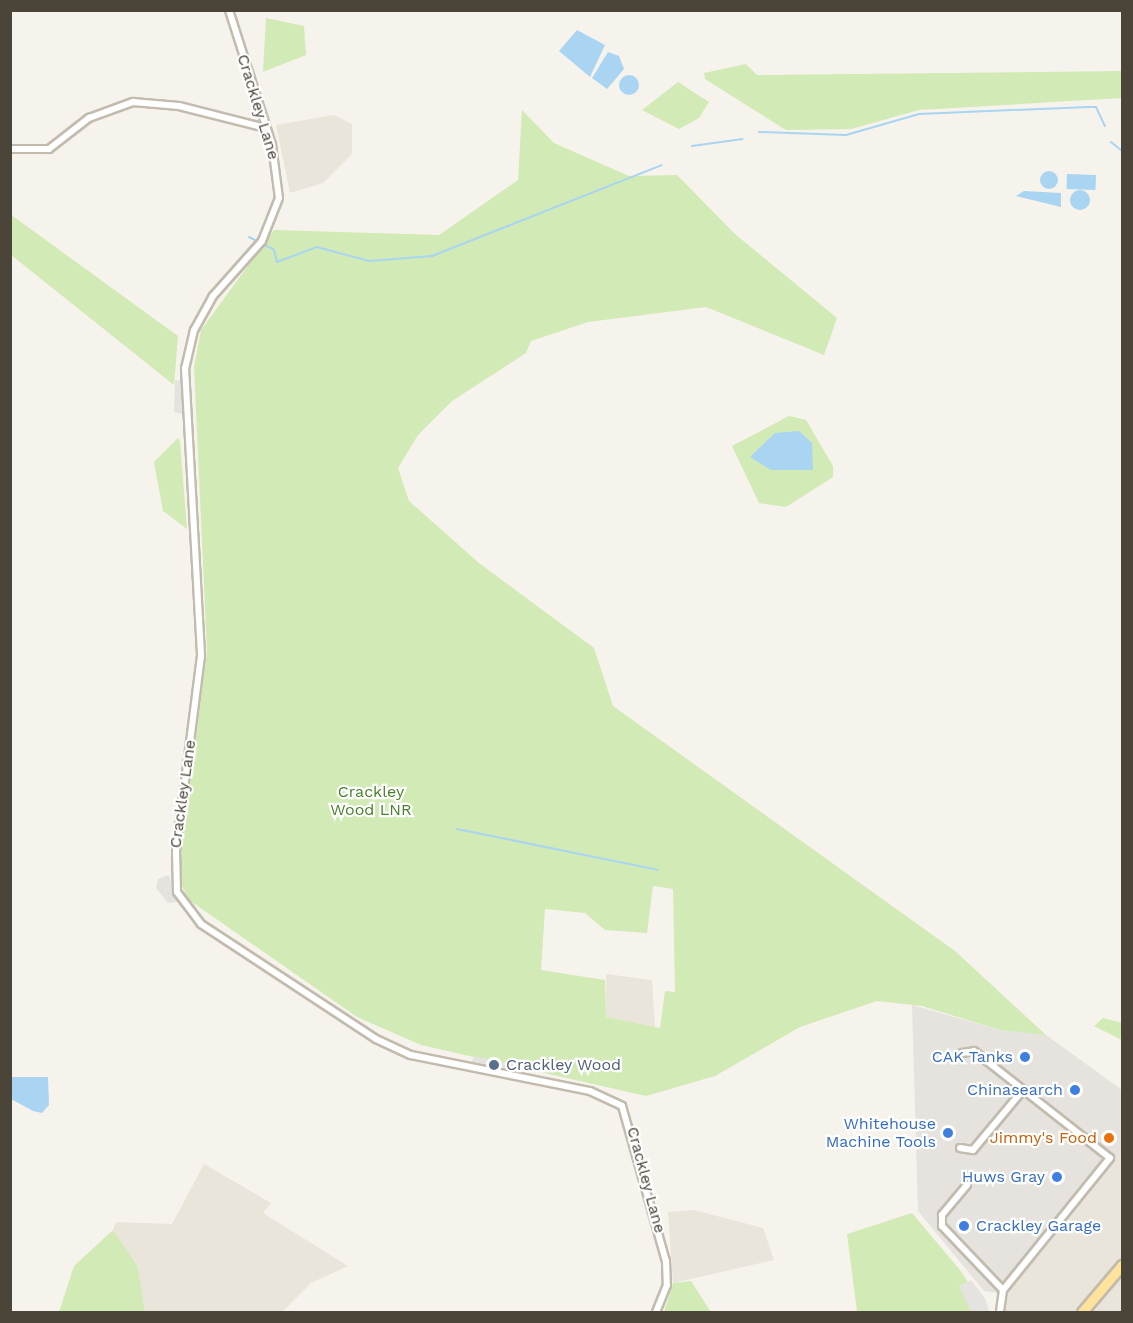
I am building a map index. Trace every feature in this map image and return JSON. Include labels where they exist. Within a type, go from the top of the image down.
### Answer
[{"type":"main road","points":[[1082,1312],[1122,1265]]},
{"type":"street","name":"Crackley Lane","points":[[229,10],[266,128],[278,178],[273,216],[262,241],[213,296],[194,330],[184,377],[201,656],[176,851],[177,892],[201,924],[402,1051],[590,1091],[622,1106],[666,1261],[667,1285],[656,1312]]},
{"type":"street","points":[[10,150],[49,148],[88,118],[133,102],[179,106],[266,128]]},
{"type":"street","points":[[962,1053],[974,1051],[1110,1158],[1003,1290],[1000,1312]]},
{"type":"street","points":[[960,1148],[973,1150],[1023,1090]]},
{"type":"street","points":[[967,1185],[942,1215],[942,1226],[1003,1290]]},
{"type":"shaded area","points":[[334,115],[352,124],[352,154],[323,183],[290,193],[276,125]]},
{"type":"shaded area","points":[[175,380],[182,381],[182,414],[174,412]]},
{"type":"shaded area","points":[[169,875],[177,902],[168,903],[156,888],[158,879]]},
{"type":"shaded area","points":[[606,974],[652,980],[655,1027],[606,1017]]},
{"type":"shaded area","points":[[912,1005],[1000,1030],[1046,1035],[1122,1090],[1122,1154],[1007,1294],[984,1291],[918,1211]]},
{"type":"shaded area","name":"Crackley Wood","points":[[474,1056],[516,1066],[515,1073],[471,1064]]},
{"type":"shaded area","points":[[1122,1154],[1122,1312],[1004,1312],[1007,1294]]},
{"type":"shaded area","points":[[204,1164],[271,1203],[263,1213],[348,1266],[311,1283],[282,1312],[145,1312],[138,1267],[113,1230],[116,1222],[172,1224]]},
{"type":"shaded area","points":[[694,1210],[763,1228],[774,1260],[673,1283],[668,1212]]},
{"type":"shaded area","points":[[971,1280],[986,1300],[989,1312],[971,1312],[959,1286]]},
{"type":"green space","points":[[266,18],[304,26],[306,55],[263,72]]},
{"type":"green space","points":[[746,64],[757,75],[1122,71],[1122,98],[919,110],[851,129],[786,130],[705,79],[704,73]]},
{"type":"green space","points":[[678,82],[709,102],[699,118],[679,129],[642,110]]},
{"type":"green space","name":"Crackley Wood LNR","points":[[522,110],[554,143],[629,176],[677,175],[735,234],[837,318],[824,355],[706,307],[588,322],[531,341],[526,353],[452,401],[418,435],[398,468],[409,501],[479,563],[594,648],[613,706],[955,951],[1046,1035],[1000,1030],[922,1006],[877,1001],[800,1027],[715,1076],[646,1096],[421,1045],[357,1017],[189,900],[178,878],[207,651],[194,367],[201,330],[274,230],[439,235],[518,180]],"holes":[[[653,886],[673,889],[675,992],[665,991],[660,1028],[606,1017],[605,980],[541,970],[545,909],[585,913],[605,930],[647,933]]]},
{"type":"green space","points":[[10,214],[178,336],[174,385],[11,255]]},
{"type":"green space","points":[[789,416],[806,420],[833,466],[833,477],[786,507],[759,503],[732,446]]},
{"type":"green space","points":[[178,438],[187,529],[163,511],[154,462]]},
{"type":"green space","points":[[1103,1018],[1122,1023],[1122,1040],[1094,1026]]},
{"type":"green space","points":[[912,1213],[960,1270],[988,1312],[857,1312],[847,1234]]},
{"type":"green space","points":[[113,1230],[138,1267],[145,1312],[59,1312],[74,1266]]},
{"type":"green space","points":[[691,1281],[711,1312],[664,1312],[673,1283]]},
{"type":"water","points":[[577,30],[605,45],[590,77],[559,51]]},
{"type":"water","points":[[608,52],[619,56],[624,69],[607,89],[592,78]]},
{"type":"water","points":[[625,75],[633,75],[639,81],[639,89],[633,95],[625,95],[619,89],[619,81]]},
{"type":"water","points":[[1045,171],[1053,171],[1058,176],[1056,187],[1045,189],[1040,184],[1040,176]]},
{"type":"water","points":[[1067,174],[1096,175],[1095,190],[1066,189]]},
{"type":"water","points":[[1080,190],[1087,193],[1090,200],[1087,207],[1080,210],[1073,207],[1070,200],[1073,193]]},
{"type":"water","points":[[1024,191],[1061,193],[1061,207],[1016,196]]},
{"type":"water","points":[[799,431],[812,443],[813,470],[771,470],[750,457],[775,433]]},
{"type":"water","points":[[11,1077],[48,1077],[49,1105],[42,1113],[33,1111],[11,1099]]},
{"type":"waterway","points":[[759,132],[846,135],[919,114],[1089,107],[1096,107],[1105,126]]},
{"type":"waterway","points":[[692,146],[743,139]]},
{"type":"waterway","points":[[1111,142],[1122,151]]},
{"type":"waterway","points":[[249,237],[274,250],[277,262],[317,247],[369,261],[432,256],[662,165]]},
{"type":"waterway","points":[[457,829],[658,870]]},
{"type":"place","name":"CAK Tanks","points":[[1025,1057]]},
{"type":"place","name":"Crackley Wood","points":[[494,1065]]},
{"type":"place","name":"Chinasearch","points":[[1075,1090]]},
{"type":"place","name":"Whitehouse Machine Tools","points":[[948,1133]]},
{"type":"place","name":"Jimmy's Food","points":[[1109,1138]]},
{"type":"place","name":"Huws Gray","points":[[1057,1177]]},
{"type":"place","name":"Crackley Garage","points":[[964,1226]]}]
